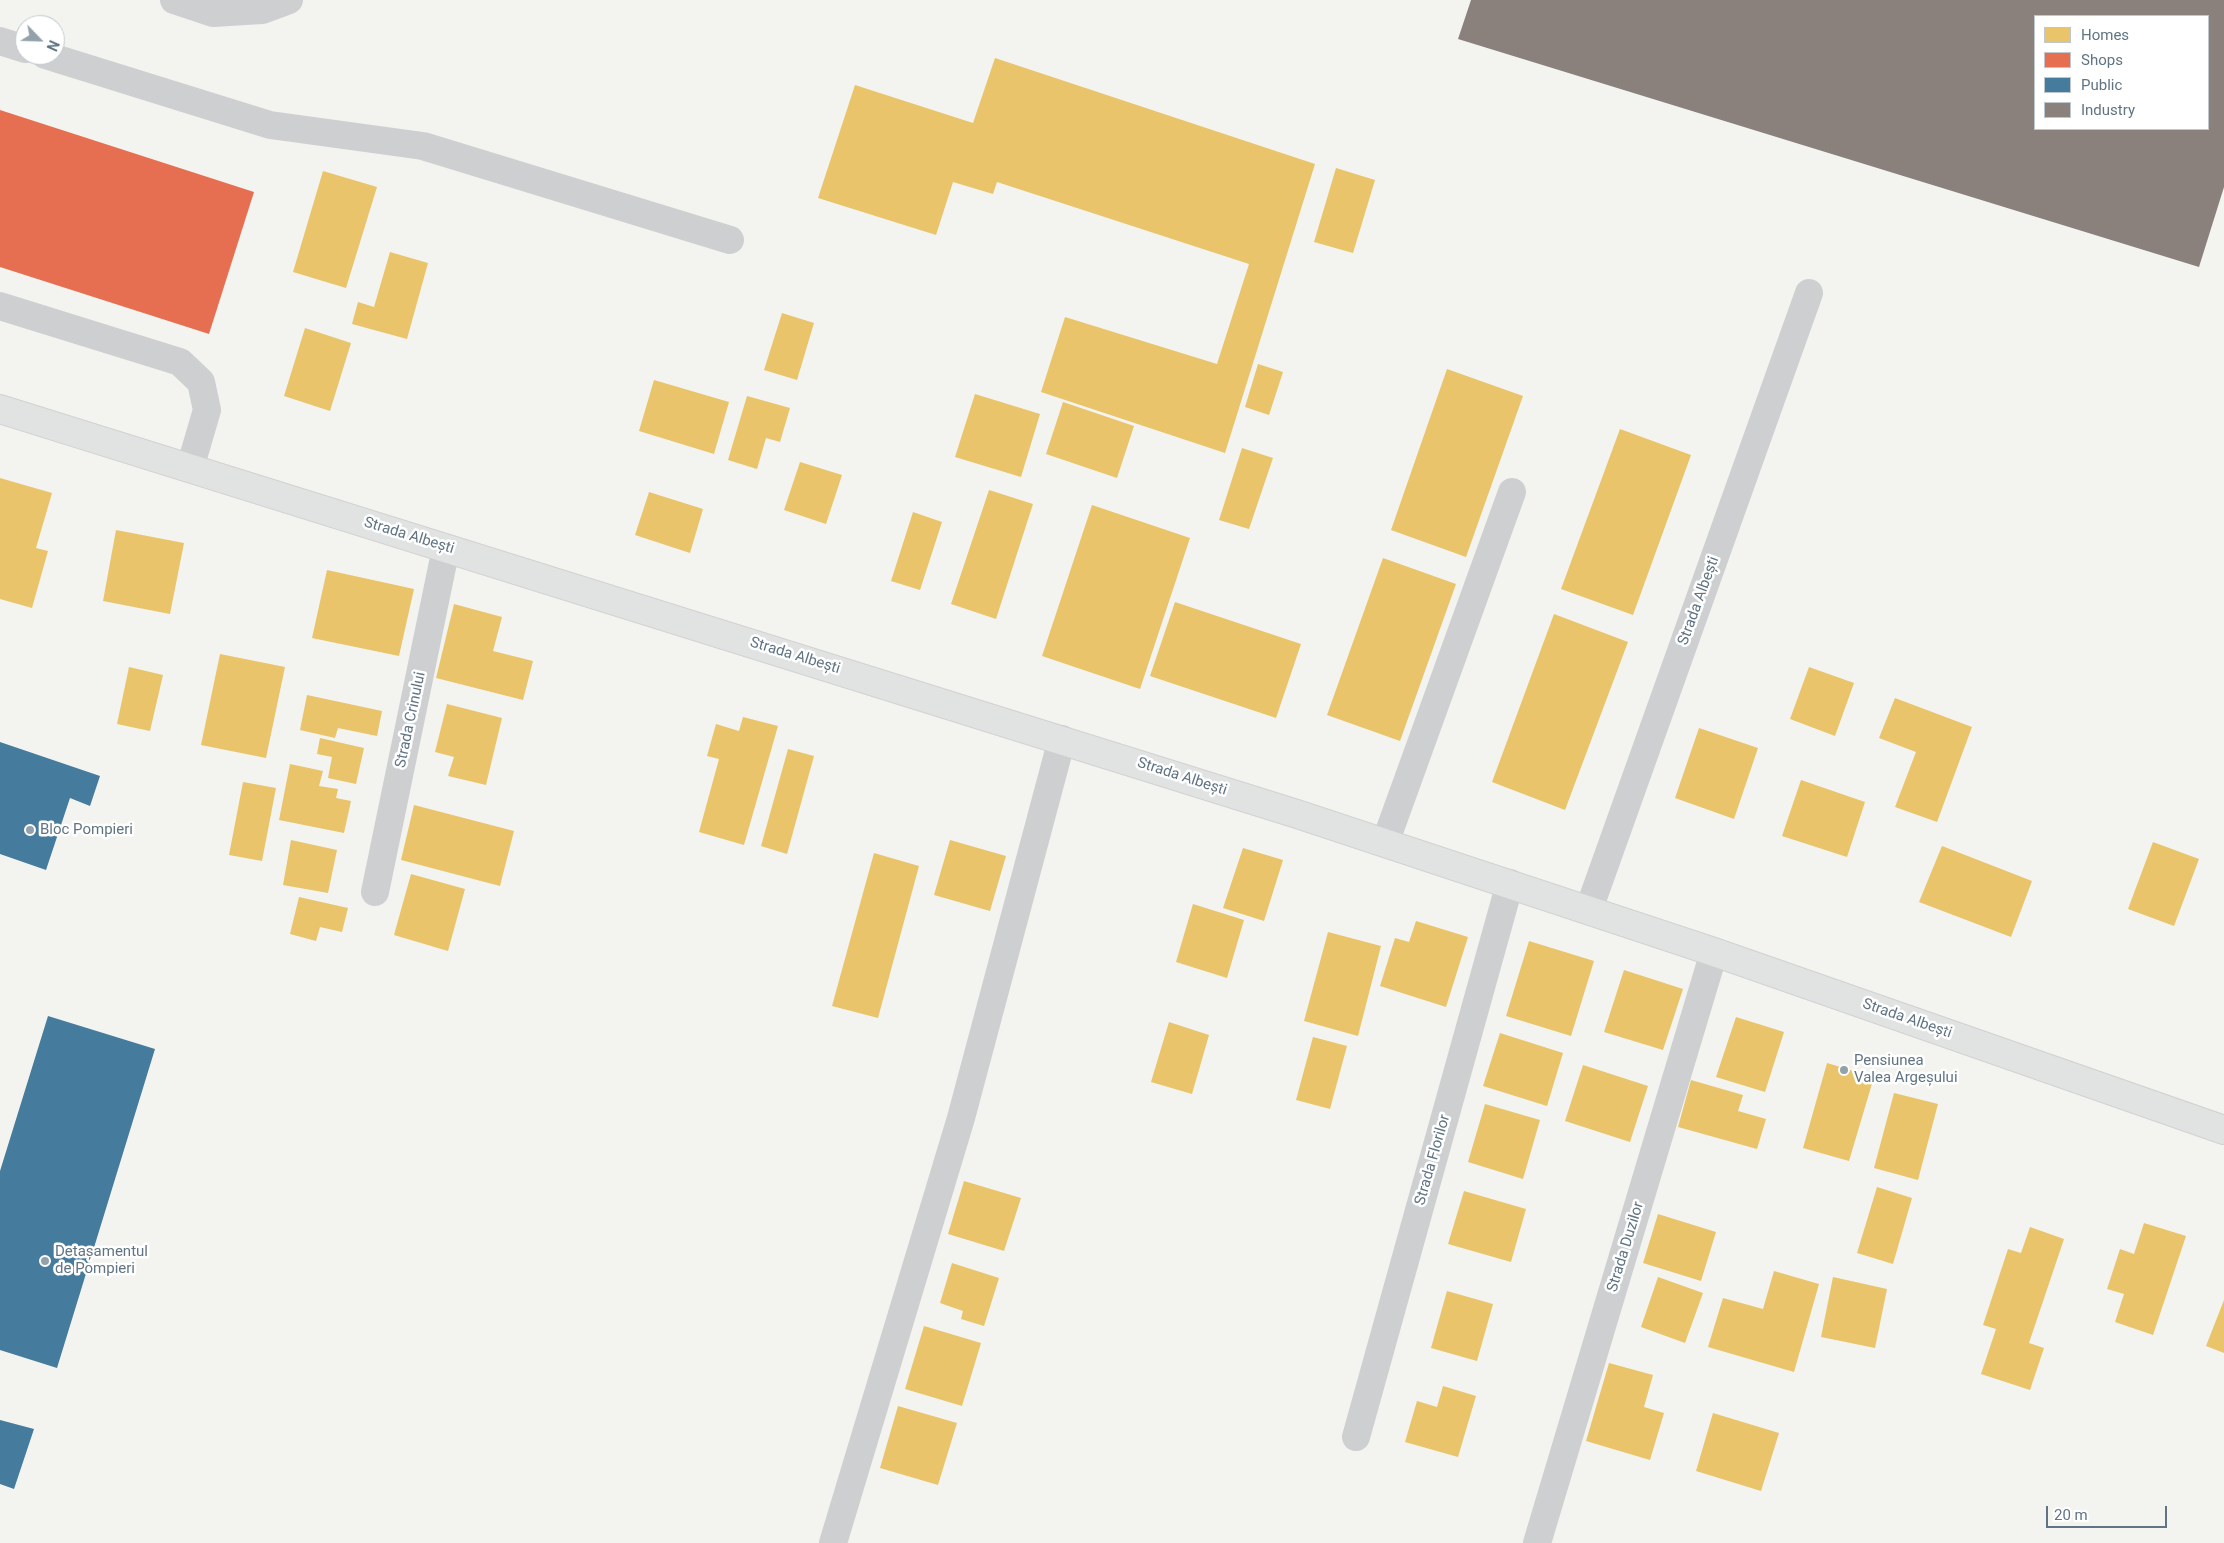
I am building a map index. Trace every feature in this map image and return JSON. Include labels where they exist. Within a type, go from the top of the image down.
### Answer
[{"type":"main road","name":"Strada Albești","points":[[0,409],[1062,739],[1510,883],[2224,1130]]},
{"type":"street","points":[[174,0],[213,13],[262,10],[289,0]]},
{"type":"street","points":[[0,41],[15,46]]},
{"type":"street","points":[[65,61],[270,125],[423,146],[730,240]]},
{"type":"street","name":"Strada Albești","points":[[1589,909],[1809,293]]},
{"type":"street","points":[[0,306],[180,362],[201,382],[207,410],[190,468]]},
{"type":"street","points":[[1385,843],[1512,492]]},
{"type":"street","name":"Strada Crinului","points":[[375,892],[446,548]]},
{"type":"street","points":[[833,1543],[961,1118],[1062,739]]},
{"type":"street","name":"Strada Florilor","points":[[1356,1437],[1510,883]]},
{"type":"street","name":"Strada Duzilor","points":[[1538,1543],[1714,952]]},
{"type":"building: Homes","points":[[995,58],[1315,164],[1225,453],[1041,392],[1065,317],[1217,364],[1249,264],[997,182],[993,194],[953,182],[936,235],[818,198],[855,85],[973,123]]},
{"type":"building: Homes","points":[[1336,168],[1375,180],[1353,253],[1314,242]]},
{"type":"building: Homes","points":[[323,171],[377,187],[346,288],[293,272]]},
{"type":"building: Homes","points":[[390,252],[428,263],[407,339],[352,324],[358,302],[374,307]]},
{"type":"building: Homes","points":[[782,313],[814,323],[797,380],[764,370]]},
{"type":"building: Homes","points":[[305,328],[351,343],[330,411],[284,396]]},
{"type":"building: Homes","points":[[1258,364],[1283,372],[1269,415],[1245,407]]},
{"type":"building: Homes","points":[[1447,369],[1523,396],[1466,557],[1391,530]]},
{"type":"building: Homes","points":[[654,380],[729,402],[714,454],[639,431]]},
{"type":"building: Homes","points":[[975,394],[1040,414],[1021,477],[955,457]]},
{"type":"building: Homes","points":[[747,396],[790,408],[780,442],[766,438],[757,469],[728,460]]},
{"type":"building: Homes","points":[[1063,402],[1134,426],[1117,478],[1046,454]]},
{"type":"building: Homes","points":[[1620,429],[1691,455],[1633,615],[1561,589]]},
{"type":"building: Homes","points":[[1242,448],[1273,458],[1249,529],[1219,520]]},
{"type":"building: Homes","points":[[800,462],[842,475],[826,524],[784,510]]},
{"type":"building: Homes","points":[[0,478],[52,493],[36,548],[48,551],[32,608],[0,599]]},
{"type":"building: Homes","points":[[989,490],[1033,504],[996,619],[951,604]]},
{"type":"building: Homes","points":[[649,492],[703,509],[690,553],[635,535]]},
{"type":"building: Homes","points":[[1092,505],[1190,538],[1140,689],[1042,656]]},
{"type":"building: Homes","points":[[913,512],[942,522],[920,590],[891,581]]},
{"type":"building: Homes","points":[[116,530],[184,543],[170,614],[103,601]]},
{"type":"building: Homes","points":[[1383,558],[1456,584],[1400,741],[1327,715]]},
{"type":"building: Homes","points":[[327,570],[414,589],[399,656],[312,638]]},
{"type":"building: Homes","points":[[1175,602],[1301,644],[1276,718],[1150,676]]},
{"type":"building: Homes","points":[[454,604],[502,617],[493,651],[533,661],[523,700],[436,678]]},
{"type":"building: Homes","points":[[1554,614],[1628,642],[1565,810],[1492,782]]},
{"type":"building: Homes","points":[[220,654],[285,667],[266,758],[201,745]]},
{"type":"building: Homes","points":[[129,667],[163,675],[150,731],[117,724]]},
{"type":"building: Homes","points":[[1809,667],[1854,683],[1835,736],[1790,719]]},
{"type":"building: Homes","points":[[307,695],[382,711],[377,736],[338,728],[335,738],[300,730]]},
{"type":"building: Homes","points":[[1895,698],[1972,727],[1937,822],[1895,807],[1916,752],[1879,738]]},
{"type":"building: Homes","points":[[447,704],[502,718],[486,785],[448,776],[454,757],[435,752]]},
{"type":"building: Homes","points":[[743,717],[778,726],[744,845],[699,832],[719,759],[707,756],[716,724],[739,731]]},
{"type":"building: Homes","points":[[1699,728],[1758,748],[1734,819],[1675,798]]},
{"type":"building: Homes","points":[[320,738],[364,748],[356,784],[328,778],[332,757],[317,754]]},
{"type":"building: Homes","points":[[788,749],[814,756],[787,854],[761,846]]},
{"type":"building: Homes","points":[[290,764],[323,771],[319,786],[338,789],[336,798],[351,801],[344,833],[279,820]]},
{"type":"building: Homes","points":[[1801,780],[1865,802],[1847,857],[1782,836]]},
{"type":"building: Homes","points":[[243,782],[276,788],[262,861],[229,855]]},
{"type":"building: Homes","points":[[414,805],[514,831],[500,886],[401,860]]},
{"type":"building: Homes","points":[[291,840],[337,850],[328,893],[283,885]]},
{"type":"building: Homes","points":[[950,840],[1006,856],[990,911],[934,895]]},
{"type":"building: Homes","points":[[2153,842],[2199,859],[2174,926],[2128,909]]},
{"type":"building: Homes","points":[[1942,846],[2032,881],[2011,937],[1919,902]]},
{"type":"building: Homes","points":[[1243,848],[1283,860],[1264,921],[1223,908]]},
{"type":"building: Homes","points":[[874,853],[919,866],[878,1018],[832,1006]]},
{"type":"building: Homes","points":[[411,874],[465,889],[448,951],[394,935]]},
{"type":"building: Homes","points":[[299,897],[348,908],[342,932],[320,927],[316,941],[290,934]]},
{"type":"building: Homes","points":[[1193,904],[1244,920],[1227,978],[1176,962]]},
{"type":"building: Homes","points":[[1416,921],[1468,937],[1446,1007],[1380,986],[1395,938],[1409,942]]},
{"type":"building: Homes","points":[[1328,932],[1381,946],[1358,1036],[1304,1021]]},
{"type":"building: Homes","points":[[1529,941],[1594,961],[1571,1036],[1506,1016]]},
{"type":"building: Homes","points":[[1624,970],[1683,989],[1663,1050],[1604,1032]]},
{"type":"building: Homes","points":[[1736,1017],[1784,1032],[1765,1092],[1716,1077]]},
{"type":"building: Homes","points":[[1169,1022],[1209,1035],[1192,1094],[1151,1082]]},
{"type":"building: Homes","points":[[1500,1033],[1563,1053],[1547,1106],[1483,1086]]},
{"type":"building: Homes","points":[[1313,1037],[1347,1046],[1330,1109],[1296,1100]]},
{"type":"building: Homes","points":[[1827,1063],[1874,1077],[1849,1161],[1803,1148]]},
{"type":"building: Homes","points":[[1583,1065],[1648,1086],[1630,1142],[1565,1121]]},
{"type":"building: Homes","points":[[1691,1080],[1743,1095],[1738,1111],[1766,1119],[1757,1149],[1678,1127]]},
{"type":"building: Homes","points":[[1894,1093],[1938,1104],[1918,1180],[1874,1168]]},
{"type":"building: Homes","points":[[1485,1104],[1540,1120],[1523,1179],[1468,1162]]},
{"type":"building: Homes","points":[[964,1181],[1021,1198],[1004,1251],[948,1234]]},
{"type":"building: Homes","points":[[1877,1187],[1912,1198],[1893,1264],[1857,1253]]},
{"type":"building: Homes","points":[[1464,1191],[1526,1209],[1511,1262],[1448,1244]]},
{"type":"building: Homes","points":[[1658,1214],[1716,1232],[1701,1281],[1643,1263]]},
{"type":"building: Homes","points":[[2144,1223],[2186,1236],[2153,1335],[2115,1322],[2124,1294],[2107,1289],[2120,1249],[2134,1254]]},
{"type":"building: Homes","points":[[2030,1227],[2064,1239],[2029,1343],[2044,1348],[2030,1390],[1981,1374],[1996,1329],[1983,1325],[2008,1249],[2021,1253]]},
{"type":"building: Homes","points":[[952,1263],[999,1278],[984,1326],[961,1319],[963,1311],[940,1303]]},
{"type":"building: Homes","points":[[1774,1271],[1819,1284],[1794,1372],[1708,1347],[1723,1298],[1763,1309]]},
{"type":"building: Homes","points":[[1658,1277],[1703,1293],[1685,1343],[1641,1327]]},
{"type":"building: Homes","points":[[1833,1277],[1887,1289],[1875,1348],[1821,1337]]},
{"type":"building: Homes","points":[[1447,1291],[1493,1304],[1477,1361],[1431,1348]]},
{"type":"building: Homes","points":[[2224,1300],[2224,1353],[2206,1346]]},
{"type":"building: Homes","points":[[924,1326],[981,1343],[962,1406],[905,1389]]},
{"type":"building: Homes","points":[[1609,1363],[1653,1375],[1644,1407],[1664,1413],[1650,1460],[1586,1441]]},
{"type":"building: Homes","points":[[1443,1386],[1476,1396],[1458,1457],[1405,1442],[1417,1401],[1437,1407]]},
{"type":"building: Homes","points":[[898,1406],[957,1423],[938,1485],[880,1468]]},
{"type":"building: Homes","points":[[1713,1413],[1779,1433],[1761,1491],[1696,1471]]},
{"type":"building: Shops","points":[[0,110],[254,192],[209,334],[0,267]]},
{"type":"building: Public","name":"Bloc Pompieri","points":[[0,742],[100,776],[90,806],[70,798],[46,870],[0,854]]},
{"type":"building: Public","name":"Detașamentul de Pompieri","points":[[48,1016],[155,1049],[57,1368],[0,1350],[0,1171]]},
{"type":"building: Public","points":[[0,1420],[34,1429],[14,1489],[0,1484]]},
{"type":"building: Industry","points":[[1471,0],[2224,0],[2224,187],[2199,267],[1458,39]]},
{"type":"place","name":"Bloc Pompieri","points":[[30,830]]},
{"type":"place","name":"Pensiunea Valea Argeșului","points":[[1844,1070]]},
{"type":"place","name":"Detașamentul de Pompieri","points":[[45,1261]]}]
